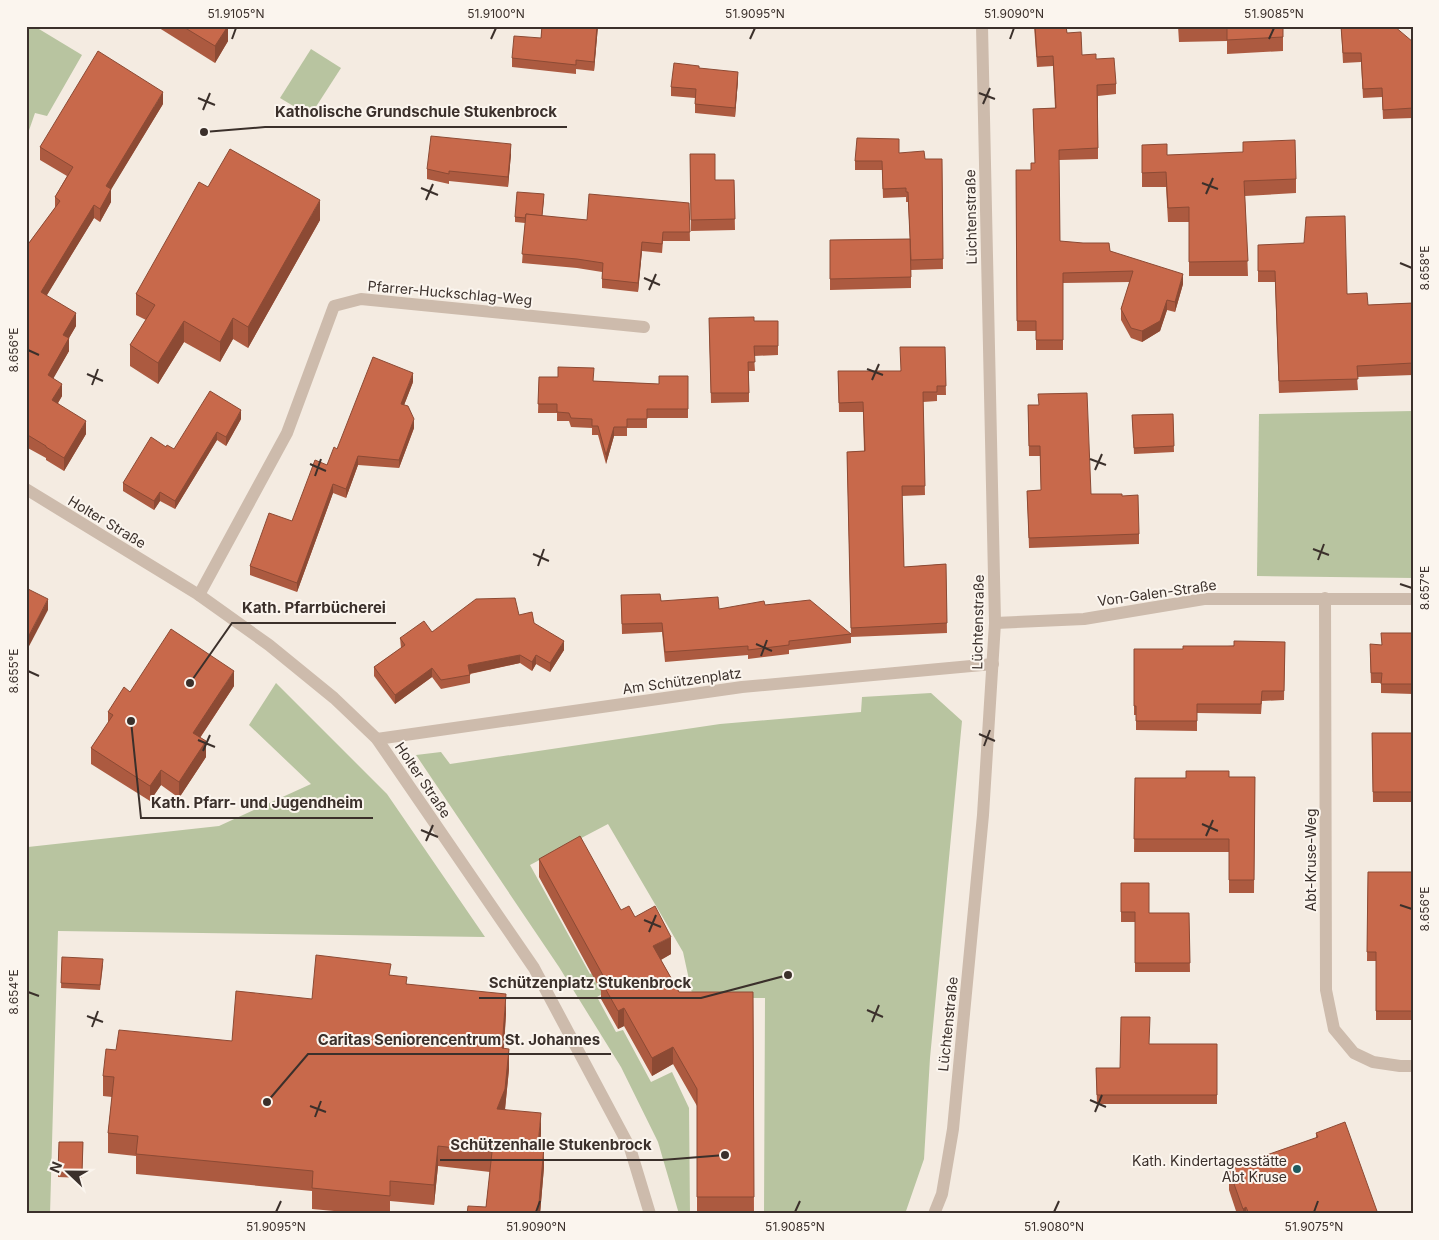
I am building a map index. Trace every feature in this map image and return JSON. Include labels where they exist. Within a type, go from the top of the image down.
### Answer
[{"type":"street","name":"Lüchtenstraße","points":[[934,1214],[942,1194],[953,1129],[983,814],[995,623],[982,26]]},
{"type":"street","name":"Pfarrer-Huckschlag-Weg","points":[[199,595],[287,433],[334,306],[361,299],[644,327]]},
{"type":"street","name":"Holter Straße","points":[[26,490],[199,595],[276,651],[334,698],[377,739],[534,968],[630,1148],[650,1214]]},
{"type":"street","name":"Von-Galen-Straße","points":[[995,623],[1084,619],[1204,598],[1413,599]]},
{"type":"street","name":"Abt-Kruse-Weg","points":[[1325,598],[1326,990],[1334,1029],[1354,1053],[1373,1062],[1413,1066]]},
{"type":"street","name":"Am Schützenplatz","points":[[377,739],[742,687],[993,664]]},
{"type":"green space","points":[[26,26],[34,26],[82,55],[47,116],[35,113],[26,139]]},
{"type":"green space","points":[[311,49],[341,68],[310,116],[280,98]]},
{"type":"green space","points":[[1413,411],[1413,578],[1257,576],[1259,414]]},
{"type":"green space","points":[[276,683],[387,794],[485,937],[58,931],[50,1214],[26,1214],[26,849],[28,847],[219,826],[311,784],[249,725]]},
{"type":"green space","points":[[931,693],[962,721],[930,1058],[924,1159],[905,1214],[764,1214],[765,998],[693,998],[683,952],[608,824],[530,865],[590,974],[603,968],[614,987],[597,997],[616,1032],[623,1030],[651,1082],[672,1072],[689,1108],[690,1214],[679,1214],[658,1142],[621,1067],[559,967],[416,755],[441,752],[450,764],[720,724],[861,712],[862,697]]},
{"type":"building","points":[[182,26],[228,26],[215,46]]},
{"type":"building","points":[[542,26],[597,26],[594,62],[576,60],[576,65],[512,58],[514,36],[541,38]]},
{"type":"building","points":[[1035,26],[1066,26],[1067,33],[1081,32],[1082,55],[1096,54],[1096,59],[1114,58],[1116,84],[1097,85],[1098,148],[1059,150],[1060,241],[1109,243],[1110,251],[1183,274],[1175,302],[1167,300],[1160,321],[1142,331],[1131,328],[1121,309],[1133,271],[1063,273],[1063,340],[1036,340],[1036,321],[1017,321],[1016,170],[1031,170],[1031,163],[1035,163],[1033,109],[1056,108],[1053,56],[1037,57]]},
{"type":"building","points":[[1179,26],[1222,26],[1179,28]]},
{"type":"building","points":[[1227,26],[1283,26],[1283,37],[1227,40]]},
{"type":"building","points":[[1341,26],[1394,26],[1413,42],[1413,108],[1383,110],[1382,88],[1363,89],[1361,53],[1343,53]]},
{"type":"building","points":[[98,51],[163,92],[106,186],[111,189],[100,209],[94,205],[41,292],[76,313],[63,335],[69,338],[48,375],[62,384],[52,400],[86,421],[64,458],[26,434],[26,247],[60,201],[55,197],[73,167],[40,147]]},
{"type":"building","points":[[674,63],[738,72],[735,108],[695,104],[696,89],[671,87]]},
{"type":"building","points":[[431,136],[511,144],[508,177],[449,171],[449,174],[427,169]]},
{"type":"building","points":[[857,138],[899,139],[899,153],[924,151],[925,159],[942,159],[943,259],[911,260],[908,192],[906,192],[906,188],[883,189],[882,161],[855,161]]},
{"type":"building","points":[[1295,140],[1296,179],[1244,181],[1248,261],[1189,262],[1189,207],[1168,208],[1166,172],[1142,173],[1142,145],[1167,144],[1167,155],[1243,152],[1243,142]]},
{"type":"building","points":[[230,149],[320,200],[248,327],[233,318],[220,342],[184,321],[158,363],[130,345],[155,305],[136,294],[199,182],[208,187]]},
{"type":"building","points":[[690,154],[715,154],[715,180],[734,180],[735,219],[691,220]]},
{"type":"building","points":[[517,192],[544,194],[542,216],[526,214],[525,218],[515,217]]},
{"type":"building","points":[[589,194],[689,203],[690,232],[663,232],[662,244],[642,242],[638,283],[602,279],[603,263],[522,254],[526,214],[587,220]]},
{"type":"building","points":[[1345,216],[1347,294],[1367,293],[1368,305],[1413,303],[1413,363],[1357,366],[1358,379],[1279,381],[1275,271],[1258,271],[1258,245],[1304,243],[1306,217]]},
{"type":"building","points":[[910,239],[911,277],[830,279],[830,240]]},
{"type":"building","points":[[754,317],[754,321],[778,321],[778,346],[754,346],[755,362],[748,362],[749,393],[711,393],[709,318]]},
{"type":"building","points":[[900,347],[945,347],[946,386],[937,386],[937,392],[923,392],[925,486],[902,486],[904,567],[946,564],[947,623],[851,628],[847,452],[865,451],[863,402],[839,403],[838,371],[901,371]]},
{"type":"building","points":[[373,357],[413,373],[401,404],[408,406],[414,419],[399,460],[358,456],[346,489],[333,484],[297,583],[250,566],[269,513],[292,521],[315,460],[327,465],[334,447],[337,449]]},
{"type":"building","points":[[558,367],[594,368],[593,381],[659,384],[659,376],[688,376],[688,409],[647,409],[647,419],[627,419],[627,427],[614,427],[606,455],[598,426],[592,426],[592,419],[571,418],[569,413],[557,412],[557,404],[538,404],[539,377],[558,377]]},
{"type":"building","points":[[210,391],[241,410],[226,437],[217,432],[175,501],[160,492],[154,501],[123,483],[151,437],[166,447],[167,445],[174,449]]},
{"type":"building","points":[[1087,393],[1091,494],[1138,495],[1139,534],[1029,538],[1027,491],[1041,490],[1040,446],[1029,446],[1028,405],[1039,405],[1038,394]]},
{"type":"building","points":[[1173,414],[1174,446],[1134,448],[1132,415]]},
{"type":"building","points":[[26,588],[48,599],[26,641]]},
{"type":"building","points":[[660,594],[661,601],[718,597],[719,609],[764,601],[765,605],[810,600],[851,634],[789,641],[789,645],[748,650],[748,646],[665,652],[662,623],[622,624],[621,595]]},
{"type":"building","points":[[515,598],[519,615],[532,612],[534,623],[564,641],[550,663],[536,655],[532,662],[520,655],[468,665],[470,675],[441,680],[432,668],[395,695],[374,667],[405,645],[400,638],[424,621],[432,632],[476,599]]},
{"type":"building","points":[[171,629],[234,671],[193,733],[206,741],[179,782],[161,770],[150,786],[91,748],[113,715],[108,712],[124,687],[130,692]]},
{"type":"building","points":[[1381,633],[1413,633],[1413,684],[1381,684],[1382,673],[1371,673],[1370,644],[1382,645]]},
{"type":"building","points":[[1234,641],[1285,642],[1284,691],[1262,691],[1261,704],[1197,704],[1197,721],[1136,721],[1136,706],[1134,706],[1134,649],[1183,649],[1183,646],[1234,646]]},
{"type":"building","points":[[1372,733],[1413,733],[1413,792],[1373,792]]},
{"type":"building","points":[[1186,771],[1229,771],[1229,777],[1255,777],[1254,880],[1229,880],[1229,839],[1134,839],[1135,778],[1186,778]]},
{"type":"building","points":[[580,836],[621,910],[629,906],[635,917],[655,906],[671,937],[653,946],[679,992],[753,992],[754,1197],[697,1197],[697,1089],[673,1047],[652,1058],[624,1008],[618,1011],[601,981],[605,979],[539,859]]},
{"type":"building","points":[[1368,872],[1413,872],[1413,1011],[1376,1011],[1376,952],[1367,952]]},
{"type":"building","points":[[1121,883],[1149,883],[1149,913],[1189,913],[1190,963],[1135,963],[1135,912],[1121,912]]},
{"type":"building","points":[[316,955],[391,964],[389,975],[407,977],[406,984],[506,994],[502,1048],[509,1049],[505,1089],[497,1109],[541,1113],[538,1146],[544,1147],[538,1214],[467,1214],[468,1206],[486,1207],[492,1152],[438,1146],[434,1185],[390,1181],[390,1196],[312,1188],[313,1171],[136,1154],[138,1136],[108,1133],[114,1077],[103,1076],[106,1049],[116,1050],[119,1030],[232,1041],[236,991],[312,999]]},
{"type":"building","points":[[62,957],[103,959],[100,985],[61,983]]},
{"type":"building","points":[[1121,1017],[1150,1017],[1149,1044],[1217,1044],[1217,1095],[1097,1095],[1096,1068],[1120,1068]]},
{"type":"building","points":[[1345,1122],[1378,1214],[1249,1214],[1246,1207],[1243,1209],[1229,1170],[1318,1137],[1316,1133]]},
{"type":"building","points":[[59,1142],[83,1142],[82,1172],[58,1172]]},
{"type":"place","name":"Katholische Grundschule Stukenbrock","points":[[204,132]]},
{"type":"place","name":"Kath. Pfarrbücherei","points":[[190,683]]},
{"type":"place","name":"Kath. Pfarr- und Jugendheim","points":[[131,721]]},
{"type":"place","name":"Schützenplatz Stukenbrock","points":[[788,975]]},
{"type":"place","name":"Caritas Seniorencentrum St. Johannes","points":[[267,1102]]},
{"type":"place","name":"Schützenhalle Stukenbrock","points":[[725,1155]]},
{"type":"place","name":"Kath. Kindertagesstätte Abt Kruse","points":[[1297,1169]]}]
